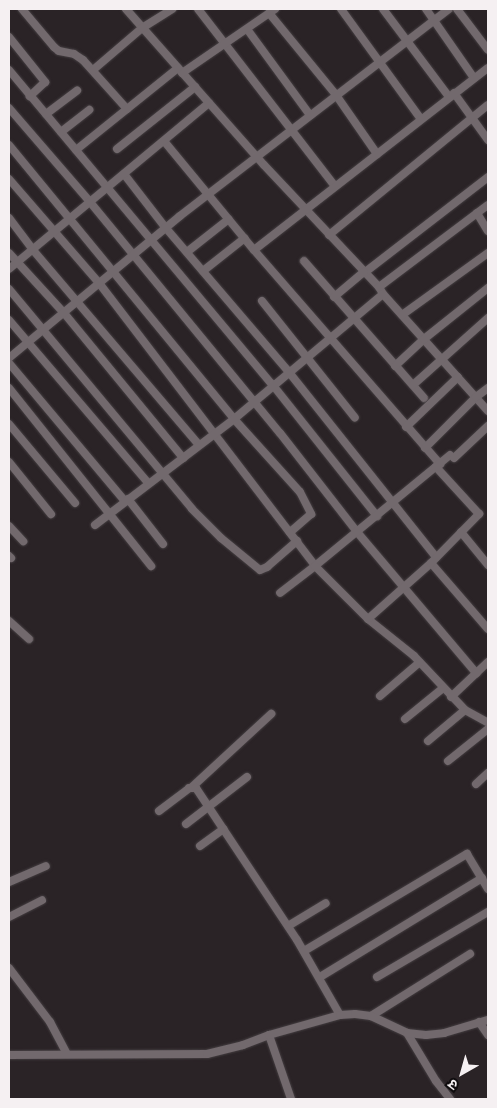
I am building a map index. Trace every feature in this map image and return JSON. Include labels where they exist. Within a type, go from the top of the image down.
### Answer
[{"type":"street","points":[[22,9],[59,52],[74,54],[93,70],[127,109]]},
{"type":"street","points":[[126,9],[256,156],[381,290],[488,411]]},
{"type":"street","points":[[93,70],[142,28],[173,9]]},
{"type":"street","points":[[198,9],[335,186]]},
{"type":"street","points":[[341,9],[421,119]]},
{"type":"street","points":[[383,9],[406,41],[471,116],[488,140]]},
{"type":"street","points":[[426,9],[474,78]]},
{"type":"street","points":[[9,358],[165,227],[449,9]]},
{"type":"street","points":[[457,9],[488,50]]},
{"type":"street","points":[[76,150],[127,109],[180,71],[224,45],[272,11],[336,95],[377,154]]},
{"type":"street","points":[[247,28],[310,114]]},
{"type":"street","points":[[9,37],[45,82],[30,96]]},
{"type":"street","points":[[254,250],[488,68]]},
{"type":"street","points":[[9,70],[272,384],[377,516]]},
{"type":"street","points":[[117,149],[195,87]]},
{"type":"street","points":[[46,114],[76,91]]},
{"type":"street","points":[[9,269],[209,103]]},
{"type":"street","points":[[329,235],[471,116],[488,104]]},
{"type":"street","points":[[9,108],[90,202],[358,532],[476,673]]},
{"type":"street","points":[[61,132],[89,110]]},
{"type":"street","points":[[164,141],[254,250],[331,337],[479,514],[434,560],[368,619]]},
{"type":"street","points":[[9,145],[234,419],[300,492],[311,514],[290,532]]},
{"type":"street","points":[[124,174],[165,227],[288,371],[393,503],[434,560],[488,629]]},
{"type":"street","points":[[334,297],[488,176]]},
{"type":"street","points":[[9,179],[99,283],[315,566],[368,619],[420,662],[465,710],[488,724]]},
{"type":"street","points":[[95,525],[214,432],[234,419],[272,384],[353,319],[381,290],[488,205]]},
{"type":"street","points":[[477,213],[488,231]]},
{"type":"street","points":[[9,218],[33,250],[199,445]]},
{"type":"street","points":[[187,252],[229,219]]},
{"type":"street","points":[[203,271],[245,238]]},
{"type":"street","points":[[9,252],[64,313],[183,458]]},
{"type":"street","points":[[402,315],[488,253]]},
{"type":"street","points":[[304,262],[424,398]]},
{"type":"street","points":[[395,366],[424,339],[488,288]]},
{"type":"street","points":[[9,289],[200,518],[257,568],[267,567],[297,541]]},
{"type":"street","points":[[262,300],[355,418]]},
{"type":"street","points":[[412,385],[488,318]]},
{"type":"street","points":[[9,320],[29,341],[148,483]]},
{"type":"street","points":[[9,363],[163,544]]},
{"type":"street","points":[[406,427],[458,377]]},
{"type":"street","points":[[9,388],[151,566]]},
{"type":"street","points":[[425,448],[476,397],[488,388]]},
{"type":"street","points":[[9,424],[75,503]]},
{"type":"street","points":[[280,593],[488,426]]},
{"type":"street","points":[[9,462],[51,514]]},
{"type":"street","points":[[9,526],[23,541]]},
{"type":"street","points":[[461,532],[488,565]]},
{"type":"street","points":[[9,621],[29,640]]},
{"type":"street","points":[[380,696],[420,662]]},
{"type":"street","points":[[451,697],[488,662]]},
{"type":"street","points":[[405,719],[443,688]]},
{"type":"street","points":[[428,741],[465,710]]},
{"type":"street","points":[[159,812],[192,787],[271,714]]},
{"type":"street","points":[[448,761],[488,729]]},
{"type":"street","points":[[476,784],[488,773]]},
{"type":"street","points":[[186,824],[247,777]]},
{"type":"street","points":[[192,787],[196,788],[288,926],[320,977],[340,1015]]},
{"type":"street","points":[[200,846],[223,829]]},
{"type":"street","points":[[304,952],[467,854],[488,889]]},
{"type":"street","points":[[9,882],[46,866]]},
{"type":"street","points":[[320,977],[482,878]]},
{"type":"street","points":[[9,917],[42,900]]},
{"type":"street","points":[[288,926],[326,903]]},
{"type":"street","points":[[377,978],[488,912]]},
{"type":"street","points":[[370,1016],[470,954]]},
{"type":"street","points":[[9,968],[50,1022],[66,1054]]},
{"type":"street","points":[[9,1055],[207,1054],[340,1015],[356,1014],[370,1016],[407,1033],[426,1035],[444,1033],[488,1020]]},
{"type":"street","points":[[479,1022],[488,1035]]},
{"type":"street","points":[[407,1033],[436,1081],[450,1099]]},
{"type":"street","points":[[269,1035],[291,1099]]}]
